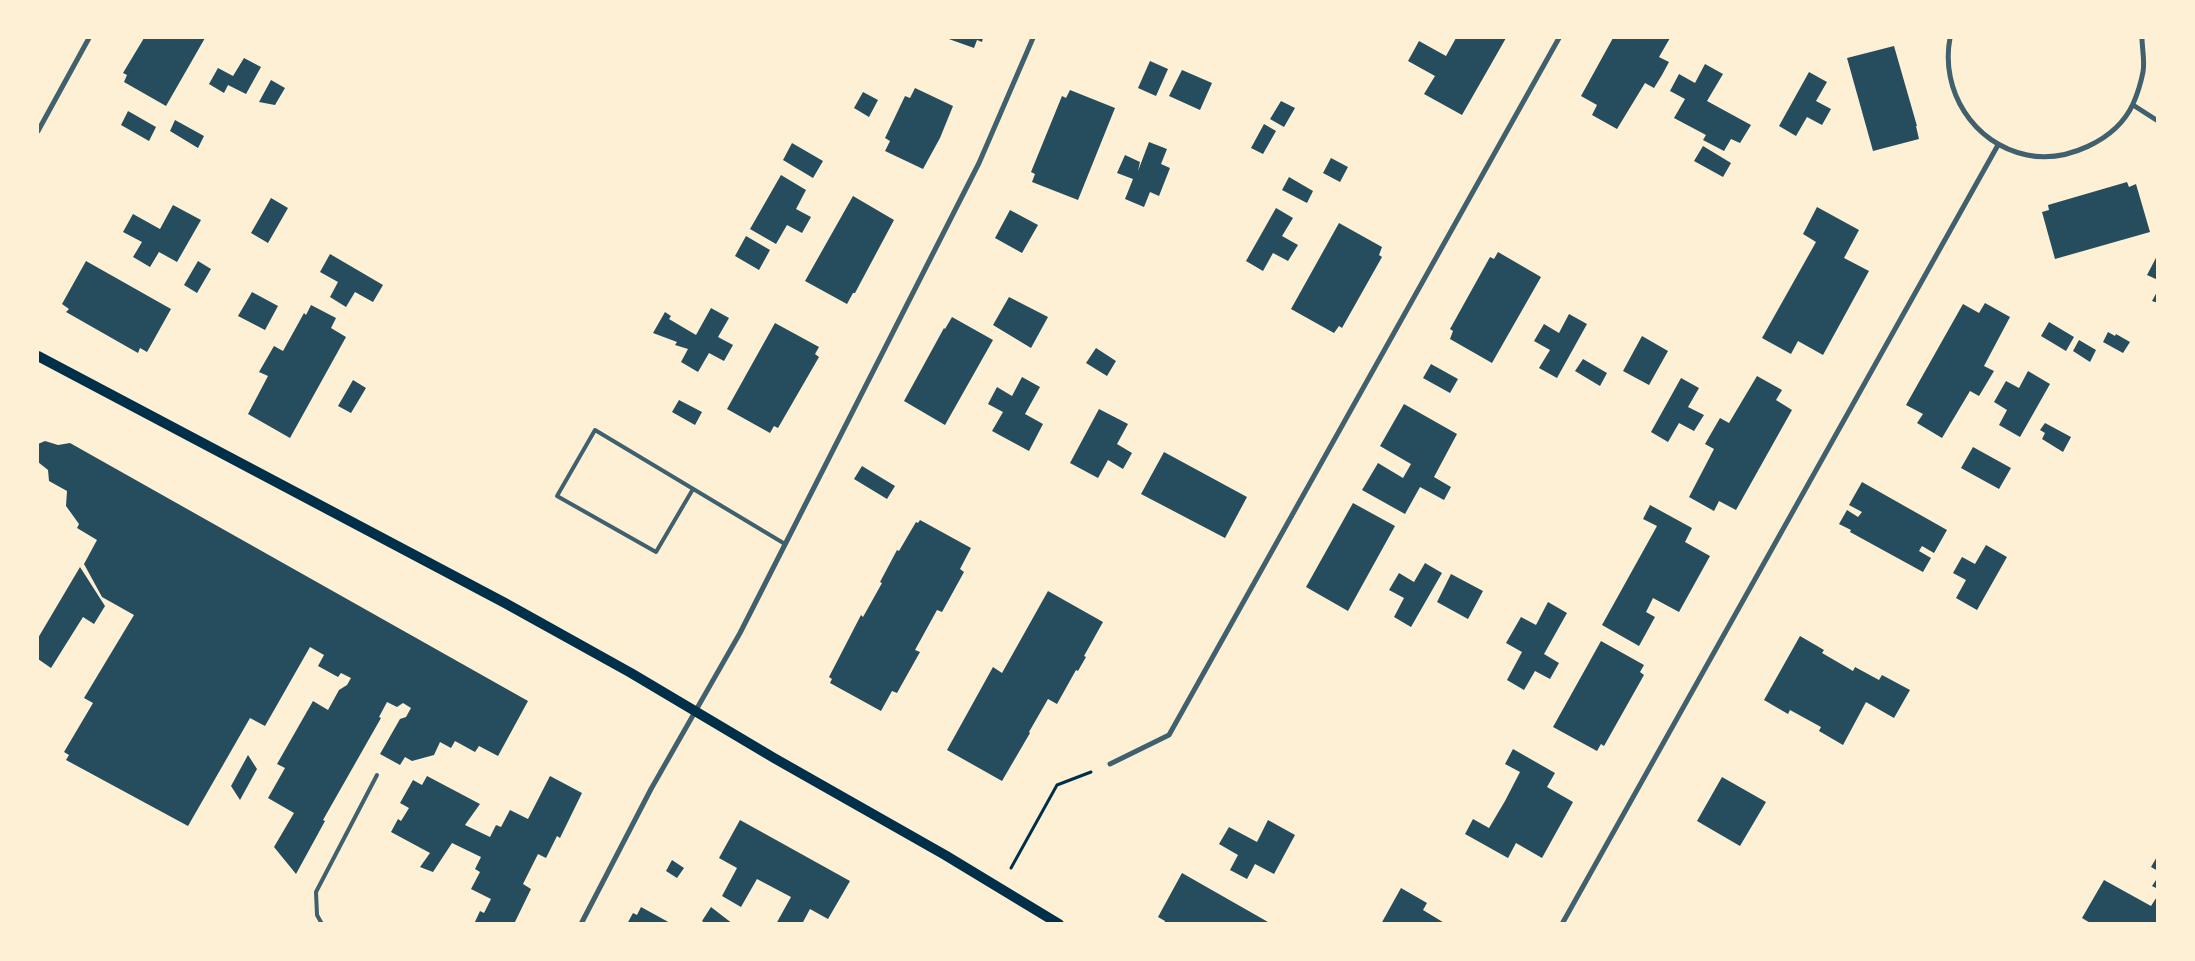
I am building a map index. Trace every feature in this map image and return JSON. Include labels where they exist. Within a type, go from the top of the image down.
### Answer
[{"type":"main road","points":[[38,356],[506,603],[697,711],[774,758],[945,855],[1059,924]]},
{"type":"street","points":[[38,130],[89,38]]},
{"type":"street","points":[[580,924],[651,790],[697,711],[785,544],[979,163],[1033,38]]},
{"type":"street","points":[[1110,764],[1169,735],[1559,38]]},
{"type":"street","points":[[1950,38],[1948,70],[1956,100],[1973,125],[1998,145],[2027,155],[2058,156],[2087,148],[2113,130],[2133,105],[2144,70],[2142,38]]},
{"type":"street","points":[[2133,105],[2158,121]]},
{"type":"street","points":[[1562,924],[1998,145]]},
{"type":"lane","points":[[693,489],[656,552],[557,496],[595,430],[785,544]]},
{"type":"lane","points":[[322,924],[317,915],[316,892],[377,775]]},
{"type":"path","points":[[999,888],[1057,785],[1110,764]]},
{"type":"building","points":[[144,38],[205,38],[166,106],[124,82],[127,75],[123,73]]},
{"type":"building","points":[[946,38],[983,38],[982,42],[977,40],[974,48]]},
{"type":"building","points":[[1456,38],[1506,38],[1462,115],[1424,94],[1435,76],[1408,61],[1419,41],[1446,56]]},
{"type":"building","points":[[1613,38],[1670,38],[1659,57],[1669,62],[1662,75],[1654,88],[1645,83],[1617,129],[1592,115],[1597,105],[1581,96]]},
{"type":"building","points":[[1894,46],[1919,139],[1873,151],[1847,58]]},
{"type":"building","points":[[244,58],[261,67],[246,94],[228,85],[224,93],[209,84],[218,68],[233,76]]},
{"type":"building","points":[[1150,61],[1168,69],[1156,96],[1138,88]]},
{"type":"building","points":[[1705,64],[1723,74],[1707,101],[1751,125],[1740,143],[1731,139],[1724,151],[1703,140],[1706,135],[1674,118],[1685,99],[1670,91],[1679,74],[1695,83]]},
{"type":"building","points":[[1182,70],[1212,83],[1200,110],[1169,96]]},
{"type":"building","points":[[1809,72],[1827,82],[1816,101],[1831,109],[1822,125],[1807,117],[1796,136],[1779,126]]},
{"type":"building","points":[[271,80],[285,88],[275,105],[259,102]]},
{"type":"building","points":[[915,88],[953,106],[940,138],[923,169],[885,151],[890,141],[885,138],[905,96],[910,98]]},
{"type":"building","points":[[1070,90],[1115,108],[1078,200],[1032,182],[1035,174],[1031,172],[1062,96],[1066,98]]},
{"type":"building","points":[[863,92],[878,100],[869,117],[854,108]]},
{"type":"building","points":[[1281,101],[1295,108],[1284,127],[1270,119]]},
{"type":"building","points":[[128,111],[156,127],[149,141],[121,125]]},
{"type":"building","points":[[175,120],[204,136],[198,148],[170,131]]},
{"type":"building","points":[[1264,124],[1276,131],[1263,154],[1251,148]]},
{"type":"building","points":[[1149,142],[1167,149],[1161,164],[1170,168],[1159,196],[1150,192],[1144,207],[1125,199],[1133,179],[1117,173],[1125,155],[1140,162],[1138,171]]},
{"type":"building","points":[[792,143],[823,161],[813,178],[783,160]]},
{"type":"building","points":[[1703,146],[1731,163],[1723,177],[1694,161]]},
{"type":"building","points":[[1331,158],[1348,167],[1340,182],[1323,173]]},
{"type":"building","points":[[781,175],[806,190],[796,209],[811,217],[802,233],[787,225],[776,244],[750,229]]},
{"type":"building","points":[[1289,177],[1313,191],[1307,203],[1282,190]]},
{"type":"building","points":[[2127,182],[2129,187],[2136,184],[2150,232],[2055,259],[2042,212],[2049,210],[2048,205]]},
{"type":"building","points":[[853,196],[894,220],[855,293],[853,293],[847,304],[805,281]]},
{"type":"building","points":[[271,198],[288,208],[268,243],[251,233]]},
{"type":"building","points":[[173,205],[201,220],[177,262],[159,252],[150,267],[133,257],[142,242],[123,232],[133,214],[160,229]]},
{"type":"building","points":[[1817,207],[1859,230],[1844,258],[1869,271],[1823,355],[1798,341],[1791,354],[1762,338],[1816,242],[1803,234]]},
{"type":"building","points":[[1276,208],[1293,218],[1282,236],[1298,245],[1288,261],[1273,253],[1263,271],[1246,261]]},
{"type":"building","points":[[1010,210],[1038,225],[1022,253],[995,238]]},
{"type":"building","points":[[1339,223],[1382,247],[1379,255],[1382,257],[1342,328],[1339,326],[1334,333],[1291,309]]},
{"type":"building","points":[[746,236],[770,250],[759,270],[735,256]]},
{"type":"building","points":[[1498,252],[1541,277],[1492,363],[1450,339],[1453,331],[1450,329],[1490,257],[1494,259]]},
{"type":"building","points":[[330,254],[383,285],[373,302],[355,292],[346,307],[330,297],[338,282],[320,272]]},
{"type":"building","points":[[2158,254],[2158,280],[2147,275]]},
{"type":"building","points":[[86,261],[171,309],[147,352],[140,348],[138,353],[66,312],[69,309],[62,304]]},
{"type":"building","points":[[198,261],[211,269],[197,293],[184,285]]},
{"type":"building","points":[[2158,290],[2158,303],[2152,301]]},
{"type":"building","points":[[252,292],[278,306],[265,330],[238,316]]},
{"type":"building","points":[[1009,297],[1048,317],[1031,348],[993,325]]},
{"type":"building","points":[[1985,303],[2010,317],[1984,366],[1994,371],[1979,396],[1970,391],[1942,438],[1917,423],[1923,414],[1906,405],[1963,304],[1979,313]]},
{"type":"building","points":[[311,305],[336,318],[331,328],[346,337],[290,438],[248,414],[268,376],[259,372],[274,346],[283,351],[304,313],[306,315]]},
{"type":"building","points":[[711,308],[729,318],[718,337],[733,345],[724,361],[709,353],[698,372],[681,362],[688,349],[675,345],[677,342],[653,333],[665,312],[671,316],[669,319],[696,335]]},
{"type":"building","points":[[1569,314],[1587,324],[1557,378],[1539,368],[1550,350],[1534,341],[1544,324],[1559,333]]},
{"type":"building","points":[[952,317],[993,340],[945,425],[904,401]]},
{"type":"building","points":[[2049,322],[2074,337],[2066,351],[2041,336]]},
{"type":"building","points":[[775,323],[819,347],[815,354],[819,357],[778,428],[774,426],[770,433],[727,409]]},
{"type":"building","points":[[2108,332],[2130,342],[2123,353],[2103,342]]},
{"type":"building","points":[[1642,336],[1668,351],[1649,385],[1623,371]]},
{"type":"building","points":[[2079,340],[2096,350],[2090,362],[2073,351]]},
{"type":"building","points":[[1096,348],[1116,361],[1107,376],[1086,363]]},
{"type":"building","points":[[1583,359],[1607,373],[1600,386],[1575,371]]},
{"type":"building","points":[[1431,364],[1458,379],[1450,393],[1423,378]]},
{"type":"building","points":[[2028,371],[2050,384],[2020,437],[1999,425],[2007,410],[1994,402],[2006,381],[2019,388]]},
{"type":"building","points":[[1757,376],[1782,390],[1776,400],[1792,410],[1736,510],[1719,501],[1714,511],[1689,497],[1714,449],[1705,444],[1720,418],[1729,423]]},
{"type":"building","points":[[1022,377],[1040,387],[1025,414],[1043,424],[1029,451],[992,431],[1003,412],[988,404],[997,387],[1012,396]]},
{"type":"building","points":[[1681,378],[1699,388],[1688,407],[1704,415],[1694,431],[1679,423],[1668,442],[1651,432]]},
{"type":"building","points":[[353,380],[366,388],[351,413],[338,406]]},
{"type":"building","points":[[679,400],[702,412],[695,425],[672,412]]},
{"type":"building","points":[[1404,404],[1457,434],[1434,477],[1451,487],[1444,500],[1420,487],[1405,514],[1362,490],[1378,463],[1403,478],[1411,464],[1380,446]]},
{"type":"building","points":[[1099,409],[1128,424],[1117,444],[1132,453],[1123,469],[1108,460],[1098,478],[1070,463]]},
{"type":"building","points":[[2045,423],[2071,437],[2063,452],[2042,439],[2045,433],[2040,430]]},
{"type":"building","points":[[45,441],[58,445],[70,443],[528,701],[498,756],[479,746],[475,752],[455,741],[451,748],[440,742],[434,755],[412,761],[405,757],[400,765],[380,754],[400,719],[406,717],[411,708],[403,703],[397,707],[387,702],[379,717],[381,718],[323,820],[325,821],[296,874],[274,847],[294,813],[268,798],[285,768],[277,764],[313,701],[328,710],[339,690],[347,685],[351,678],[341,673],[338,677],[318,666],[324,655],[310,647],[265,726],[250,718],[188,826],[66,760],[69,755],[64,752],[93,703],[84,698],[134,615],[102,597],[84,564],[97,540],[77,528],[79,524],[66,506],[67,491],[49,481],[48,470],[38,462],[38,444]]},
{"type":"building","points":[[1973,447],[2011,468],[1999,489],[1961,468]]},
{"type":"building","points":[[1164,452],[1247,497],[1225,538],[1141,494]]},
{"type":"building","points":[[862,466],[895,486],[887,499],[854,479]]},
{"type":"building","points":[[1862,482],[1947,530],[1934,553],[1922,546],[1919,551],[1931,558],[1923,572],[1839,524],[1847,510],[1858,517],[1862,512],[1849,505]]},
{"type":"building","points":[[1353,503],[1395,526],[1348,611],[1306,587]]},
{"type":"building","points":[[1650,505],[1692,528],[1685,542],[1710,556],[1679,612],[1653,598],[1646,612],[1655,617],[1639,646],[1602,625],[1657,526],[1643,519]]},
{"type":"building","points":[[920,520],[971,548],[960,569],[964,572],[942,612],[937,610],[915,650],[920,652],[897,693],[892,691],[881,711],[830,683],[832,679],[829,677],[861,615],[863,617],[882,583],[880,582],[897,550],[899,551],[916,522],[918,523]]},
{"type":"building","points":[[1986,545],[2007,557],[1977,610],[1956,598],[1966,580],[1953,573],[1962,557],[1975,564]]},
{"type":"building","points":[[1425,563],[1442,573],[1411,627],[1394,617],[1404,598],[1389,590],[1399,573],[1414,582]]},
{"type":"building","points":[[80,567],[105,606],[94,624],[83,617],[51,668],[38,659],[38,638]]},
{"type":"building","points":[[1451,574],[1483,591],[1468,619],[1437,602]]},
{"type":"building","points":[[1048,591],[1103,622],[1078,671],[1076,670],[1057,704],[1048,699],[1002,781],[947,750],[993,667],[1002,673]]},
{"type":"building","points":[[1548,602],[1567,613],[1544,654],[1559,663],[1550,679],[1535,671],[1524,690],[1507,680],[1522,652],[1506,643],[1521,617],[1536,625]]},
{"type":"building","points":[[1800,636],[1824,650],[1822,653],[1853,671],[1855,667],[1879,680],[1882,675],[1910,690],[1894,718],[1866,702],[1843,745],[1819,731],[1821,727],[1790,710],[1788,714],[1764,700]]},
{"type":"building","points":[[1601,641],[1644,665],[1640,672],[1644,675],[1604,746],[1601,744],[1597,751],[1553,727]]},
{"type":"building","points":[[1513,749],[1555,773],[1547,787],[1573,802],[1542,858],[1516,843],[1508,858],[1465,834],[1473,819],[1489,828],[1505,801],[1520,772],[1505,764]]},
{"type":"building","points":[[248,755],[257,769],[240,800],[231,786]]},
{"type":"building","points":[[427,776],[480,804],[465,825],[490,837],[496,825],[501,827],[510,810],[528,819],[550,776],[582,793],[560,838],[557,836],[546,858],[538,854],[523,884],[531,889],[514,924],[474,924],[480,911],[484,913],[491,899],[471,889],[480,872],[475,869],[481,857],[452,843],[433,872],[420,867],[430,853],[391,832],[398,819],[401,821],[409,808],[400,803],[413,780],[422,785]]},
{"type":"building","points":[[1722,777],[1766,802],[1740,846],[1697,821]]},
{"type":"building","points":[[740,820],[850,881],[828,919],[810,909],[802,924],[776,924],[791,897],[757,879],[741,907],[722,896],[737,868],[719,858]]},
{"type":"building","points":[[1268,820],[1295,835],[1274,874],[1255,864],[1247,879],[1230,870],[1238,855],[1219,844],[1229,827],[1257,842]]},
{"type":"building","points":[[2158,855],[2158,871],[2151,867]]},
{"type":"building","points":[[672,860],[684,868],[677,878],[666,871]]},
{"type":"building","points":[[1182,873],[1268,922],[1267,924],[1164,924],[1165,921],[1158,917]]},
{"type":"building","points":[[2158,877],[2158,889],[2152,886]]},
{"type":"building","points":[[2104,880],[2151,906],[2158,895],[2158,924],[2092,924],[2082,918]]},
{"type":"building","points":[[1401,888],[1427,903],[1423,910],[1446,924],[1381,924]]},
{"type":"building","points":[[641,907],[672,924],[627,924],[633,913],[637,915]]},
{"type":"building","points":[[711,907],[733,924],[706,924],[702,921]]}]
